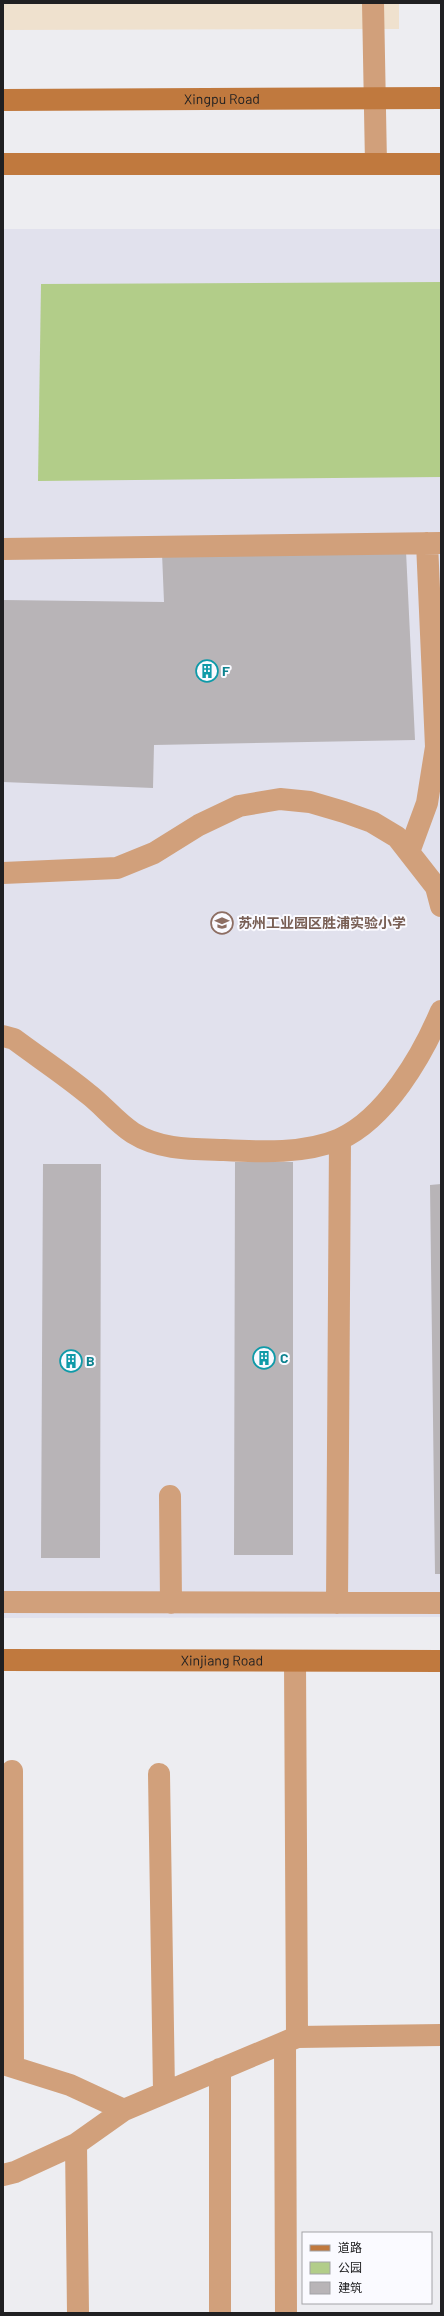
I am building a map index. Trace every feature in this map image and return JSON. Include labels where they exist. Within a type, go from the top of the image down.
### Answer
[{"type":"main road","name":"Xingpu Road","points":[[3,100],[441,98]]},
{"type":"main road","points":[[3,164],[441,164]]},
{"type":"main road","name":"Xinjiang Road","points":[[3,1660],[441,1661]]},
{"type":"street","points":[[373,3],[376,164]]},
{"type":"street","points":[[3,548],[434,543],[436,747],[427,803],[409,852]]},
{"type":"street","points":[[3,873],[117,868],[154,853],[199,825],[239,806],[280,799],[310,802],[372,822],[397,837],[436,887],[441,906]]},
{"type":"street","points":[[3,1036],[14,1039],[87,1092],[132,1132],[156,1144],[176,1148],[231,1151],[297,1150],[340,1138],[372,1118],[401,1084],[432,1034],[441,1011]]},
{"type":"street","points":[[338,1603],[340,1138]]},
{"type":"street","points":[[170,1496],[171,1602]]},
{"type":"street","points":[[3,1602],[441,1603]]},
{"type":"street","points":[[286,2313],[296,1661]]},
{"type":"street","points":[[12,1771],[8,2065],[70,2084],[124,2110]]},
{"type":"street","points":[[159,1774],[164,2092]]},
{"type":"street","points":[[3,2175],[15,2172],[76,2144],[124,2110],[291,2040],[441,2035]]},
{"type":"street","points":[[220,2069],[220,2313]]},
{"type":"street","points":[[76,2144],[78,2313]]},
{"type":"shaded area","points":[[3,3],[399,3],[399,29],[3,30]]},
{"type":"shaded area","name":"苏州工业园区胜浦实验小学","points":[[3,229],[441,229],[441,1617],[3,1618]]},
{"type":"green space","points":[[441,282],[441,477],[38,481],[41,284]]},
{"type":"building","name":"F","points":[[406,551],[415,740],[154,745],[153,788],[3,782],[3,600],[164,602],[162,553]]},
{"type":"building","name":"C","points":[[235,1162],[293,1162],[293,1555],[234,1555]]},
{"type":"building","name":"B","points":[[43,1164],[101,1164],[100,1558],[41,1558]]},
{"type":"building","points":[[441,1184],[441,1574],[435,1574],[430,1185]]},
{"type":"place","name":"F","points":[[207,671]]},
{"type":"place","name":"苏州工业园区胜浦实验小学","points":[[222,923]]},
{"type":"place","name":"C","points":[[264,1358]]},
{"type":"place","name":"B","points":[[71,1361]]}]
